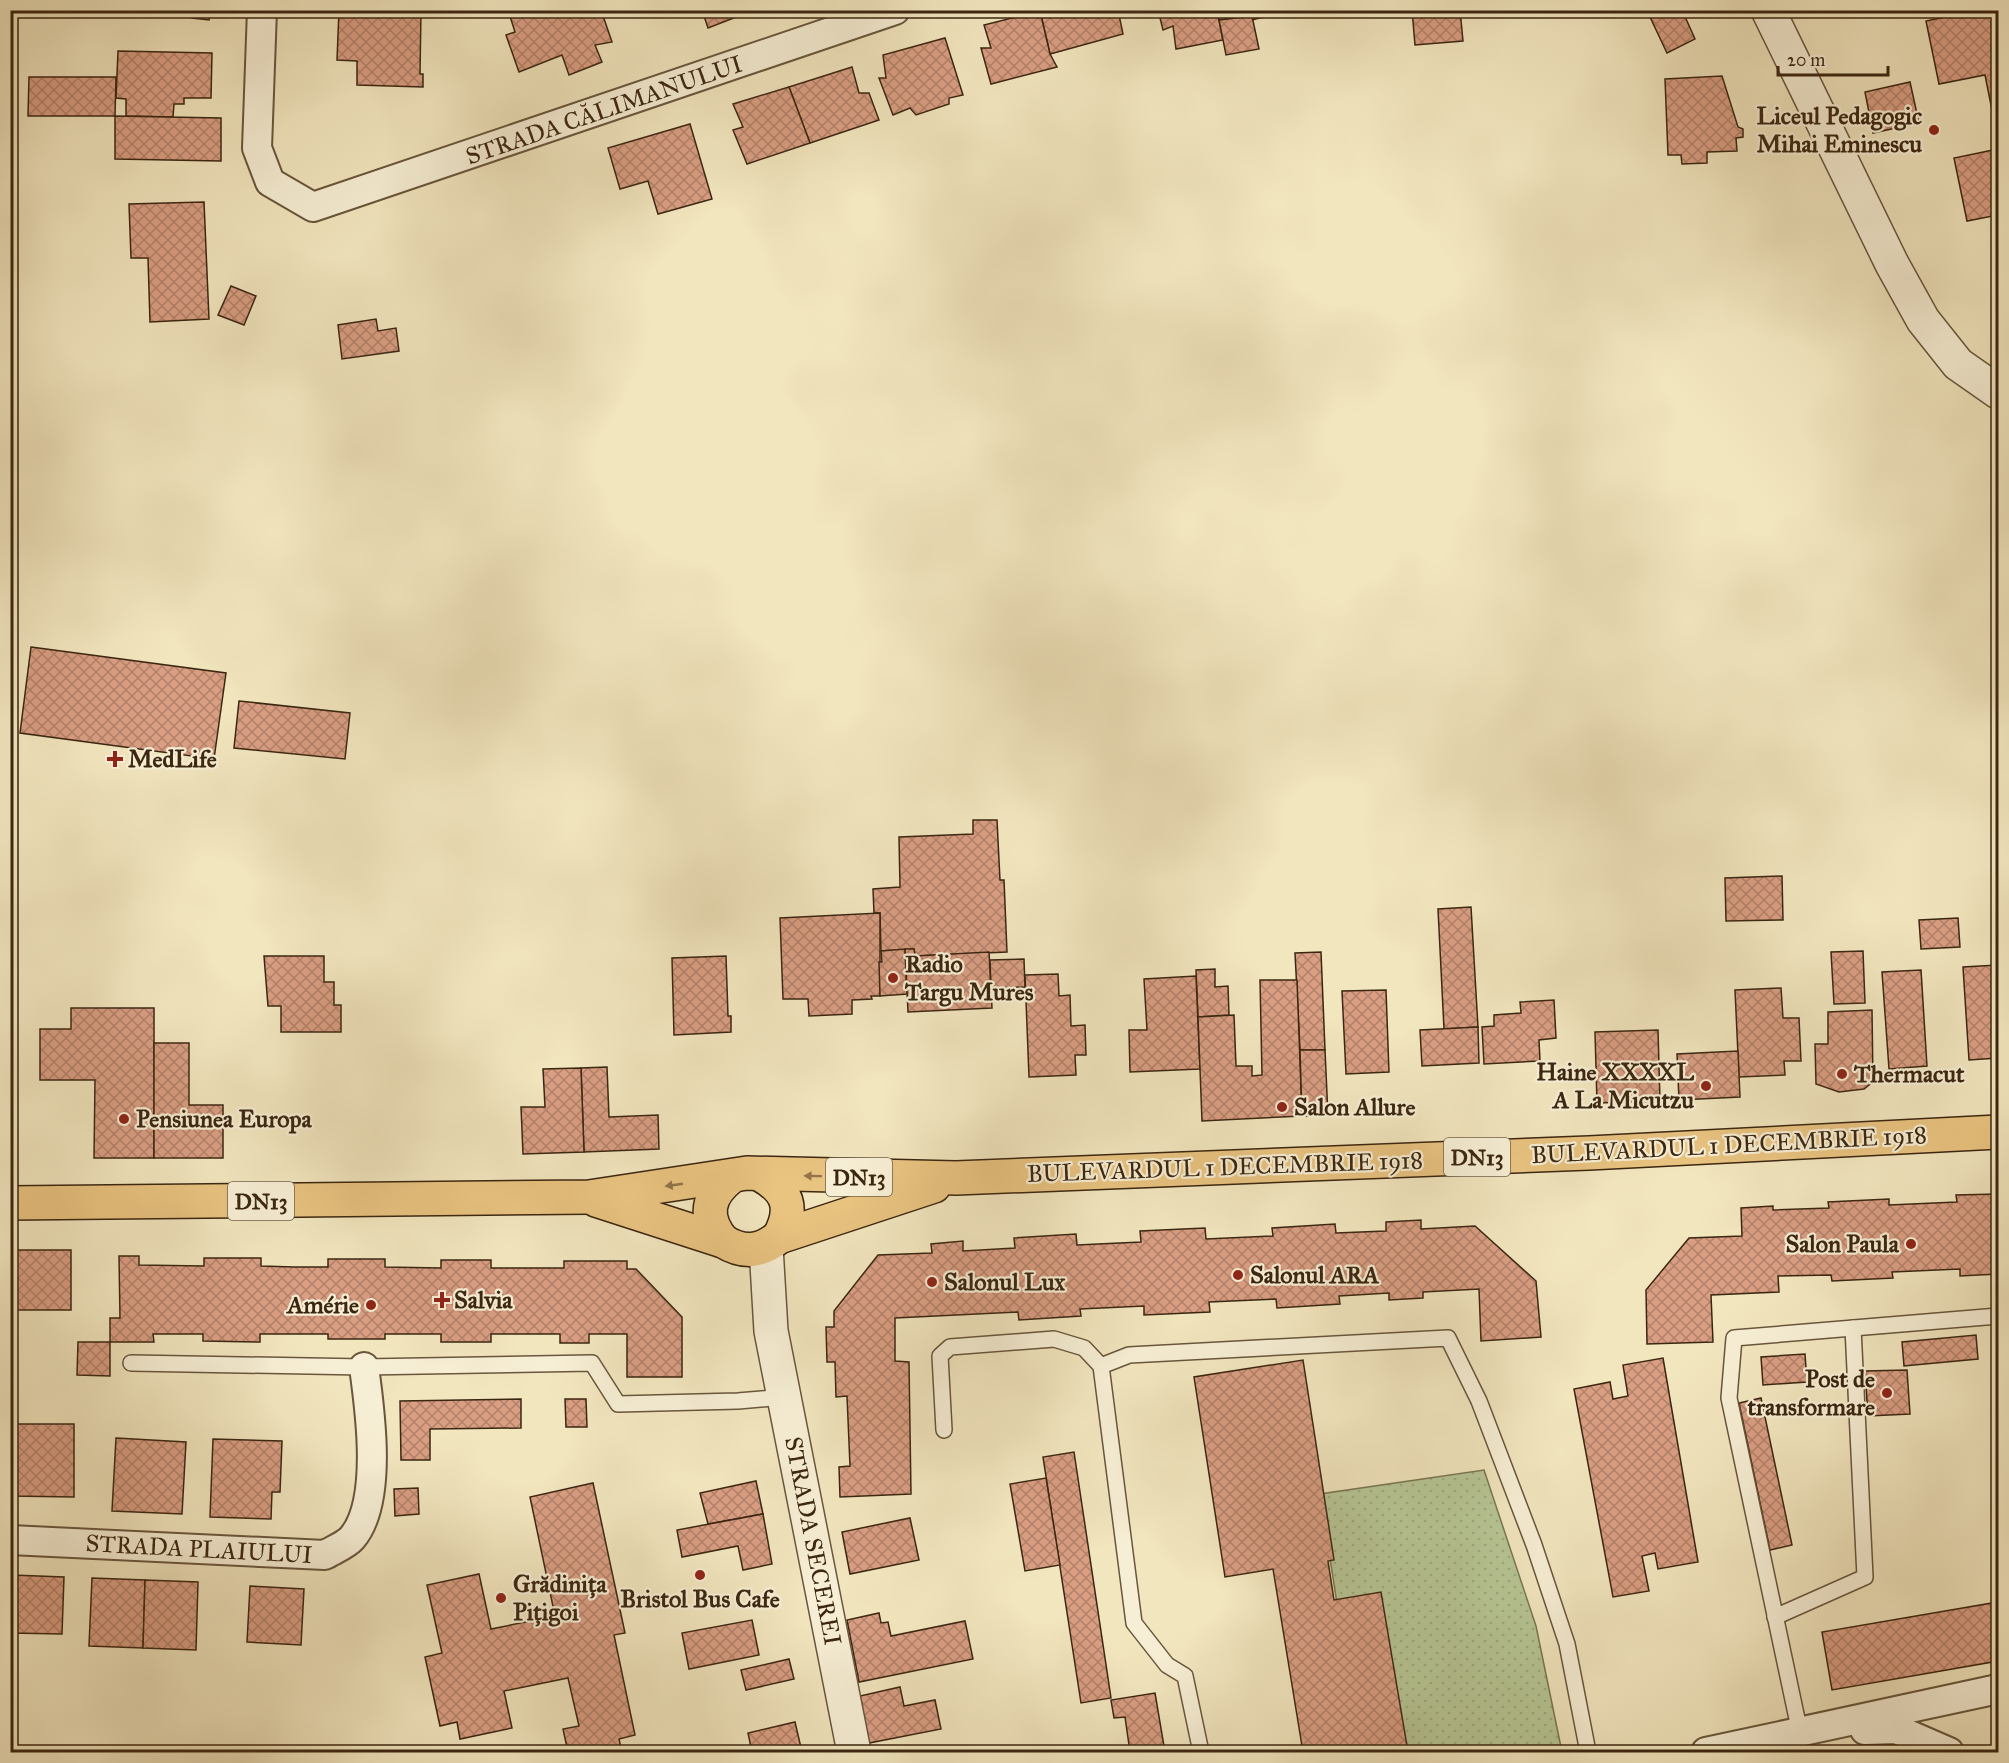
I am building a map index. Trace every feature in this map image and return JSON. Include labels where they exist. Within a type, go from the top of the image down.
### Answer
[{"type":"main road","name":"BULEVARDUL 1 DECEMBRIE 1918","points":[[10,1203],[589,1197],[746,1176],[956,1178],[1589,1153],[1998,1132]]},
{"type":"main road","points":[[746,1176],[775,1183],[784,1194],[788,1209],[786,1224],[751,1244],[714,1230],[710,1214],[712,1200],[720,1186],[746,1176]]},
{"type":"main road","name":"BULEVARDUL 1 DECEMBRIE 1918","points":[[589,1197],[751,1244],[956,1178]]},
{"type":"street","name":"STRADA CĂLIMANULUI","points":[[262,10],[257,147],[270,182],[313,207],[895,10]]},
{"type":"street","points":[[1768,10],[1892,264],[1923,320],[1958,364],[1998,392]]},
{"type":"street","name":"STRADA SECEREI","points":[[751,1244],[771,1331],[854,1752]]},
{"type":"street","name":"STRADA PLAIULUI","points":[[10,1540],[325,1555],[352,1538],[368,1503],[373,1429],[364,1367]]},
{"type":"street","points":[[1706,1752],[1998,1689]]},
{"type":"street","points":[[1800,1733],[1896,1729],[1949,1752]]},
{"type":"lane","points":[[1800,1733],[1729,1398],[1734,1338],[1998,1316]]},
{"type":"lane","points":[[1775,1617],[1865,1576],[1853,1328]]},
{"type":"lane","points":[[1101,1366],[1129,1355],[1448,1338],[1479,1401],[1538,1556],[1567,1644],[1588,1752]]},
{"type":"lane","points":[[944,1430],[940,1356],[950,1347],[1054,1339],[1084,1348],[1101,1366],[1134,1623],[1167,1665],[1185,1676],[1201,1752]]},
{"type":"lane","points":[[131,1364],[364,1367],[592,1363],[618,1404],[738,1401],[784,1397]]},
{"type":"green space","points":[[1484,1470],[1536,1626],[1562,1752],[1548,1752],[1526,1746],[1494,1752],[1360,1752],[1320,1494]]},
{"type":"building","points":[[164,10],[210,10],[209,20],[192,18],[192,13]]},
{"type":"building","points":[[339,10],[421,10],[420,74],[423,74],[423,87],[357,85],[357,61],[337,60]]},
{"type":"building","points":[[508,10],[601,10],[612,42],[595,45],[602,62],[569,75],[562,55],[519,72],[506,35],[515,32]]},
{"type":"building","points":[[702,10],[743,10],[744,14],[708,28]]},
{"type":"building","points":[[1118,10],[1123,34],[1050,54],[1040,11]]},
{"type":"building","points":[[1158,10],[1217,10],[1223,40],[1176,49],[1173,26],[1163,30]]},
{"type":"building","points":[[1217,10],[1282,10],[1282,12],[1252,20],[1252,16],[1219,20]]},
{"type":"building","points":[[1412,10],[1460,10],[1463,41],[1415,45]]},
{"type":"building","points":[[1663,10],[1682,10],[1695,39],[1667,53],[1650,17]]},
{"type":"building","points":[[1977,10],[1998,10],[1998,140],[1985,75],[1939,84],[1926,21]]},
{"type":"building","points":[[1040,11],[1050,54],[1057,67],[991,84],[981,48],[991,48],[984,25]]},
{"type":"building","points":[[1252,16],[1259,49],[1226,55],[1219,20]]},
{"type":"building","points":[[945,38],[963,95],[949,98],[949,104],[916,115],[910,108],[893,115],[879,78],[886,78],[883,55]]},
{"type":"building","points":[[118,51],[212,53],[211,98],[184,98],[184,104],[174,104],[173,117],[126,116],[126,99],[116,98]]},
{"type":"building","points":[[852,67],[859,93],[869,93],[879,120],[810,143],[789,87]]},
{"type":"building","points":[[1722,76],[1738,127],[1743,129],[1743,137],[1736,138],[1737,151],[1707,152],[1707,163],[1682,164],[1681,155],[1668,155],[1665,79]]},
{"type":"building","points":[[29,77],[116,77],[115,116],[28,116]]},
{"type":"building","points":[[1910,82],[1919,123],[1873,133],[1865,92]]},
{"type":"building","points":[[789,87],[810,143],[747,164],[733,130],[743,127],[733,104]]},
{"type":"building","points":[[115,116],[221,118],[221,161],[115,159]]},
{"type":"building","points":[[690,124],[712,199],[658,214],[648,181],[620,189],[608,148]]},
{"type":"building","points":[[1998,149],[1998,215],[1967,221],[1954,158]]},
{"type":"building","points":[[204,202],[209,319],[150,322],[148,258],[131,258],[129,204]]},
{"type":"building","points":[[231,286],[256,296],[244,325],[218,315]]},
{"type":"building","points":[[376,319],[378,331],[396,328],[399,351],[342,359],[338,325]]},
{"type":"building","points":[[31,647],[226,673],[214,759],[20,733]]},
{"type":"building","points":[[239,701],[350,713],[345,759],[234,748]]},
{"type":"building","points":[[973,820],[997,820],[1000,880],[1004,880],[1007,952],[915,956],[914,949],[881,951],[880,913],[874,913],[873,889],[900,887],[899,837],[973,834]]},
{"type":"building","points":[[1782,876],[1783,920],[1726,921],[1725,878]]},
{"type":"building","points":[[1471,907],[1478,1027],[1444,1029],[1438,909]]},
{"type":"building","points":[[880,913],[880,996],[871,996],[872,999],[852,1000],[852,1014],[809,1016],[808,999],[783,999],[780,918]]},
{"type":"building","points":[[1958,918],[1960,947],[1921,949],[1919,920]]},
{"type":"building","name":"Radio Targu Mures","points":[[905,949],[907,994],[880,996],[881,951]]},
{"type":"building","points":[[905,949],[914,949],[915,956],[989,952],[992,1008],[908,1012]]},
{"type":"building","points":[[1863,951],[1865,1003],[1834,1004],[1831,952]]},
{"type":"building","points":[[1321,952],[1325,1050],[1300,1050],[1295,953]]},
{"type":"building","points":[[264,956],[324,956],[324,982],[334,982],[334,1005],[341,1005],[341,1032],[281,1032],[281,1006],[268,1006]]},
{"type":"building","points":[[726,956],[728,1016],[731,1016],[731,1032],[674,1035],[672,958]]},
{"type":"building","points":[[1024,959],[1025,987],[991,988],[990,960]]},
{"type":"building","points":[[1998,965],[1998,1058],[1969,1060],[1963,967]]},
{"type":"building","points":[[1215,969],[1215,987],[1228,986],[1229,1015],[1198,1017],[1196,970]]},
{"type":"building","points":[[1921,970],[1927,1066],[1889,1069],[1882,972]]},
{"type":"building","points":[[1058,974],[1059,996],[1070,995],[1071,1026],[1085,1025],[1086,1055],[1075,1055],[1076,1075],[1029,1077],[1025,975]]},
{"type":"building","points":[[1196,976],[1200,1069],[1130,1072],[1129,1030],[1147,1030],[1144,979]]},
{"type":"building","points":[[1260,980],[1297,980],[1302,1116],[1202,1121],[1198,1017],[1234,1015],[1236,1066],[1252,1066],[1252,1076],[1262,1075]]},
{"type":"building","points":[[1781,988],[1783,1018],[1799,1018],[1801,1061],[1784,1061],[1785,1075],[1739,1077],[1735,990]]},
{"type":"building","points":[[1386,990],[1389,1072],[1346,1074],[1342,991]]},
{"type":"building","points":[[1554,1000],[1556,1038],[1539,1040],[1540,1061],[1484,1064],[1482,1027],[1494,1026],[1494,1015],[1521,1013],[1520,1002]]},
{"type":"building","name":"Pensiunea Europa","points":[[71,1008],[154,1008],[154,1158],[94,1158],[95,1080],[40,1080],[40,1029],[71,1029]]},
{"type":"building","points":[[1872,1010],[1873,1082],[1864,1089],[1839,1092],[1816,1084],[1815,1044],[1828,1044],[1828,1012]]},
{"type":"building","points":[[1478,1027],[1479,1063],[1422,1066],[1420,1030]]},
{"type":"building","points":[[1658,1030],[1660,1101],[1597,1103],[1595,1032]]},
{"type":"building","points":[[154,1043],[189,1043],[189,1105],[223,1105],[223,1158],[154,1158]]},
{"type":"building","points":[[1300,1050],[1325,1050],[1328,1116],[1302,1116]]},
{"type":"building","points":[[1738,1051],[1740,1097],[1679,1100],[1677,1054]]},
{"type":"building","points":[[607,1067],[609,1117],[658,1115],[659,1149],[584,1152],[581,1068]]},
{"type":"building","points":[[581,1068],[584,1152],[523,1154],[521,1107],[545,1107],[543,1069]]},
{"type":"building","points":[[1998,1194],[1998,1274],[1960,1276],[1960,1269],[1892,1272],[1893,1278],[1832,1281],[1831,1275],[1778,1276],[1779,1292],[1711,1295],[1713,1342],[1647,1344],[1646,1290],[1689,1238],[1742,1236],[1741,1208],[1773,1206],[1773,1210],[1829,1208],[1828,1202],[1889,1199],[1889,1205],[1957,1202],[1956,1195]]},
{"type":"building","points":[[1421,1220],[1421,1229],[1475,1226],[1536,1281],[1541,1337],[1481,1341],[1479,1289],[1423,1292],[1423,1298],[1389,1300],[1389,1293],[1339,1296],[1340,1304],[1277,1308],[1276,1299],[1209,1302],[1210,1312],[1144,1315],[1144,1306],[1080,1309],[1081,1316],[1019,1320],[1018,1312],[895,1318],[895,1361],[909,1362],[911,1494],[840,1497],[839,1467],[850,1466],[847,1396],[836,1397],[835,1362],[827,1362],[826,1327],[834,1327],[834,1311],[878,1255],[932,1253],[931,1244],[963,1241],[963,1251],[1015,1248],[1014,1238],[1076,1234],[1077,1245],[1141,1242],[1140,1231],[1205,1228],[1206,1239],[1273,1236],[1272,1228],[1335,1224],[1336,1233],[1386,1231],[1386,1222]]},
{"type":"building","points":[[10,1250],[71,1250],[71,1310],[10,1310]]},
{"type":"building","points":[[119,1256],[139,1256],[139,1265],[204,1266],[204,1258],[261,1258],[261,1266],[294,1267],[328,1267],[328,1259],[385,1259],[385,1267],[441,1268],[441,1260],[491,1260],[491,1268],[564,1268],[564,1261],[627,1261],[627,1269],[636,1269],[682,1317],[682,1377],[627,1377],[627,1334],[589,1334],[589,1343],[560,1343],[560,1334],[491,1334],[491,1342],[441,1342],[441,1334],[385,1334],[385,1339],[328,1339],[328,1334],[260,1334],[260,1342],[203,1341],[203,1334],[153,1334],[154,1342],[110,1342],[110,1318],[120,1318]]},
{"type":"building","points":[[1976,1335],[1978,1359],[1904,1366],[1902,1342]]},
{"type":"building","points":[[78,1342],[110,1342],[110,1376],[77,1375]]},
{"type":"building","points":[[1805,1354],[1807,1382],[1763,1385],[1761,1357]]},
{"type":"building","points":[[1663,1358],[1698,1562],[1658,1569],[1655,1553],[1642,1556],[1649,1591],[1613,1597],[1574,1389],[1610,1382],[1613,1399],[1628,1396],[1623,1365]]},
{"type":"building","points":[[1303,1360],[1334,1560],[1328,1561],[1334,1600],[1381,1592],[1408,1752],[1303,1752],[1273,1569],[1225,1577],[1194,1377]]},
{"type":"building","name":"Post de transformare","points":[[1907,1370],[1910,1414],[1868,1416],[1865,1371]]},
{"type":"building","points":[[1761,1398],[1792,1545],[1770,1550],[1739,1403]]},
{"type":"building","points":[[521,1399],[521,1428],[430,1429],[430,1460],[401,1460],[400,1401]]},
{"type":"building","points":[[565,1399],[586,1399],[587,1427],[566,1427]]},
{"type":"building","points":[[10,1424],[74,1424],[74,1497],[10,1496]]},
{"type":"building","points":[[116,1438],[186,1442],[182,1514],[112,1511]]},
{"type":"building","points":[[213,1439],[282,1441],[280,1492],[272,1492],[271,1519],[210,1517]]},
{"type":"building","points":[[1074,1452],[1111,1698],[1081,1703],[1043,1457]]},
{"type":"building","points":[[1046,1478],[1060,1565],[1025,1571],[1010,1484]]},
{"type":"building","points":[[756,1481],[763,1514],[708,1524],[700,1493]]},
{"type":"building","points":[[593,1483],[625,1633],[614,1635],[635,1735],[619,1739],[622,1752],[568,1752],[563,1729],[579,1726],[568,1678],[504,1691],[512,1728],[460,1739],[457,1722],[440,1726],[425,1657],[442,1653],[427,1585],[479,1574],[491,1629],[555,1616],[530,1497]]},
{"type":"building","points":[[418,1488],[419,1514],[395,1516],[394,1489]]},
{"type":"building","points":[[763,1514],[772,1564],[743,1570],[738,1546],[682,1557],[677,1530]]},
{"type":"building","points":[[910,1518],[919,1560],[850,1574],[842,1532]]},
{"type":"building","points":[[12,1575],[64,1577],[62,1634],[10,1633]]},
{"type":"building","points":[[92,1578],[145,1580],[143,1648],[89,1646]]},
{"type":"building","points":[[145,1580],[198,1582],[196,1650],[143,1648]]},
{"type":"building","points":[[250,1586],[304,1589],[301,1645],[247,1642]]},
{"type":"building","points":[[1998,1602],[1998,1661],[1832,1690],[1822,1632]]},
{"type":"building","points":[[879,1613],[881,1623],[888,1622],[891,1636],[965,1621],[973,1659],[859,1682],[847,1620]]},
{"type":"building","points":[[752,1620],[759,1655],[689,1669],[682,1633]]},
{"type":"building","points":[[789,1659],[794,1679],[746,1690],[741,1670]]},
{"type":"building","points":[[900,1687],[904,1706],[935,1700],[941,1729],[869,1743],[860,1696]]},
{"type":"building","points":[[1155,1693],[1165,1752],[1130,1752],[1125,1717],[1114,1718],[1111,1700]]},
{"type":"building","points":[[795,1722],[802,1752],[752,1752],[748,1733]]},
{"type":"place","name":"Liceul Pedagogic Mihai Eminescu","points":[[1934,130]]},
{"type":"place","name":"MedLife","points":[[115,759]]},
{"type":"place","name":"Radio Targu Mures","points":[[893,978]]},
{"type":"place","name":"Thermacut","points":[[1842,1074]]},
{"type":"place","name":"Haine XXXXL A La Micutzu","points":[[1706,1086]]},
{"type":"place","name":"Salon Allure","points":[[1282,1107]]},
{"type":"place","name":"Pensiunea Europa","points":[[124,1119]]},
{"type":"place","name":"Salon Paula","points":[[1911,1244]]},
{"type":"place","name":"Salonul ARA","points":[[1238,1275]]},
{"type":"place","name":"Salonul Lux","points":[[932,1282]]},
{"type":"place","name":"Salvia","points":[[442,1300]]},
{"type":"place","name":"Amérie","points":[[371,1305]]},
{"type":"place","name":"Post de transformare","points":[[1887,1393]]},
{"type":"place","name":"Bristol Bus Cafe","points":[[700,1575]]},
{"type":"place","name":"Grădinița Pițigoi","points":[[501,1598]]}]
